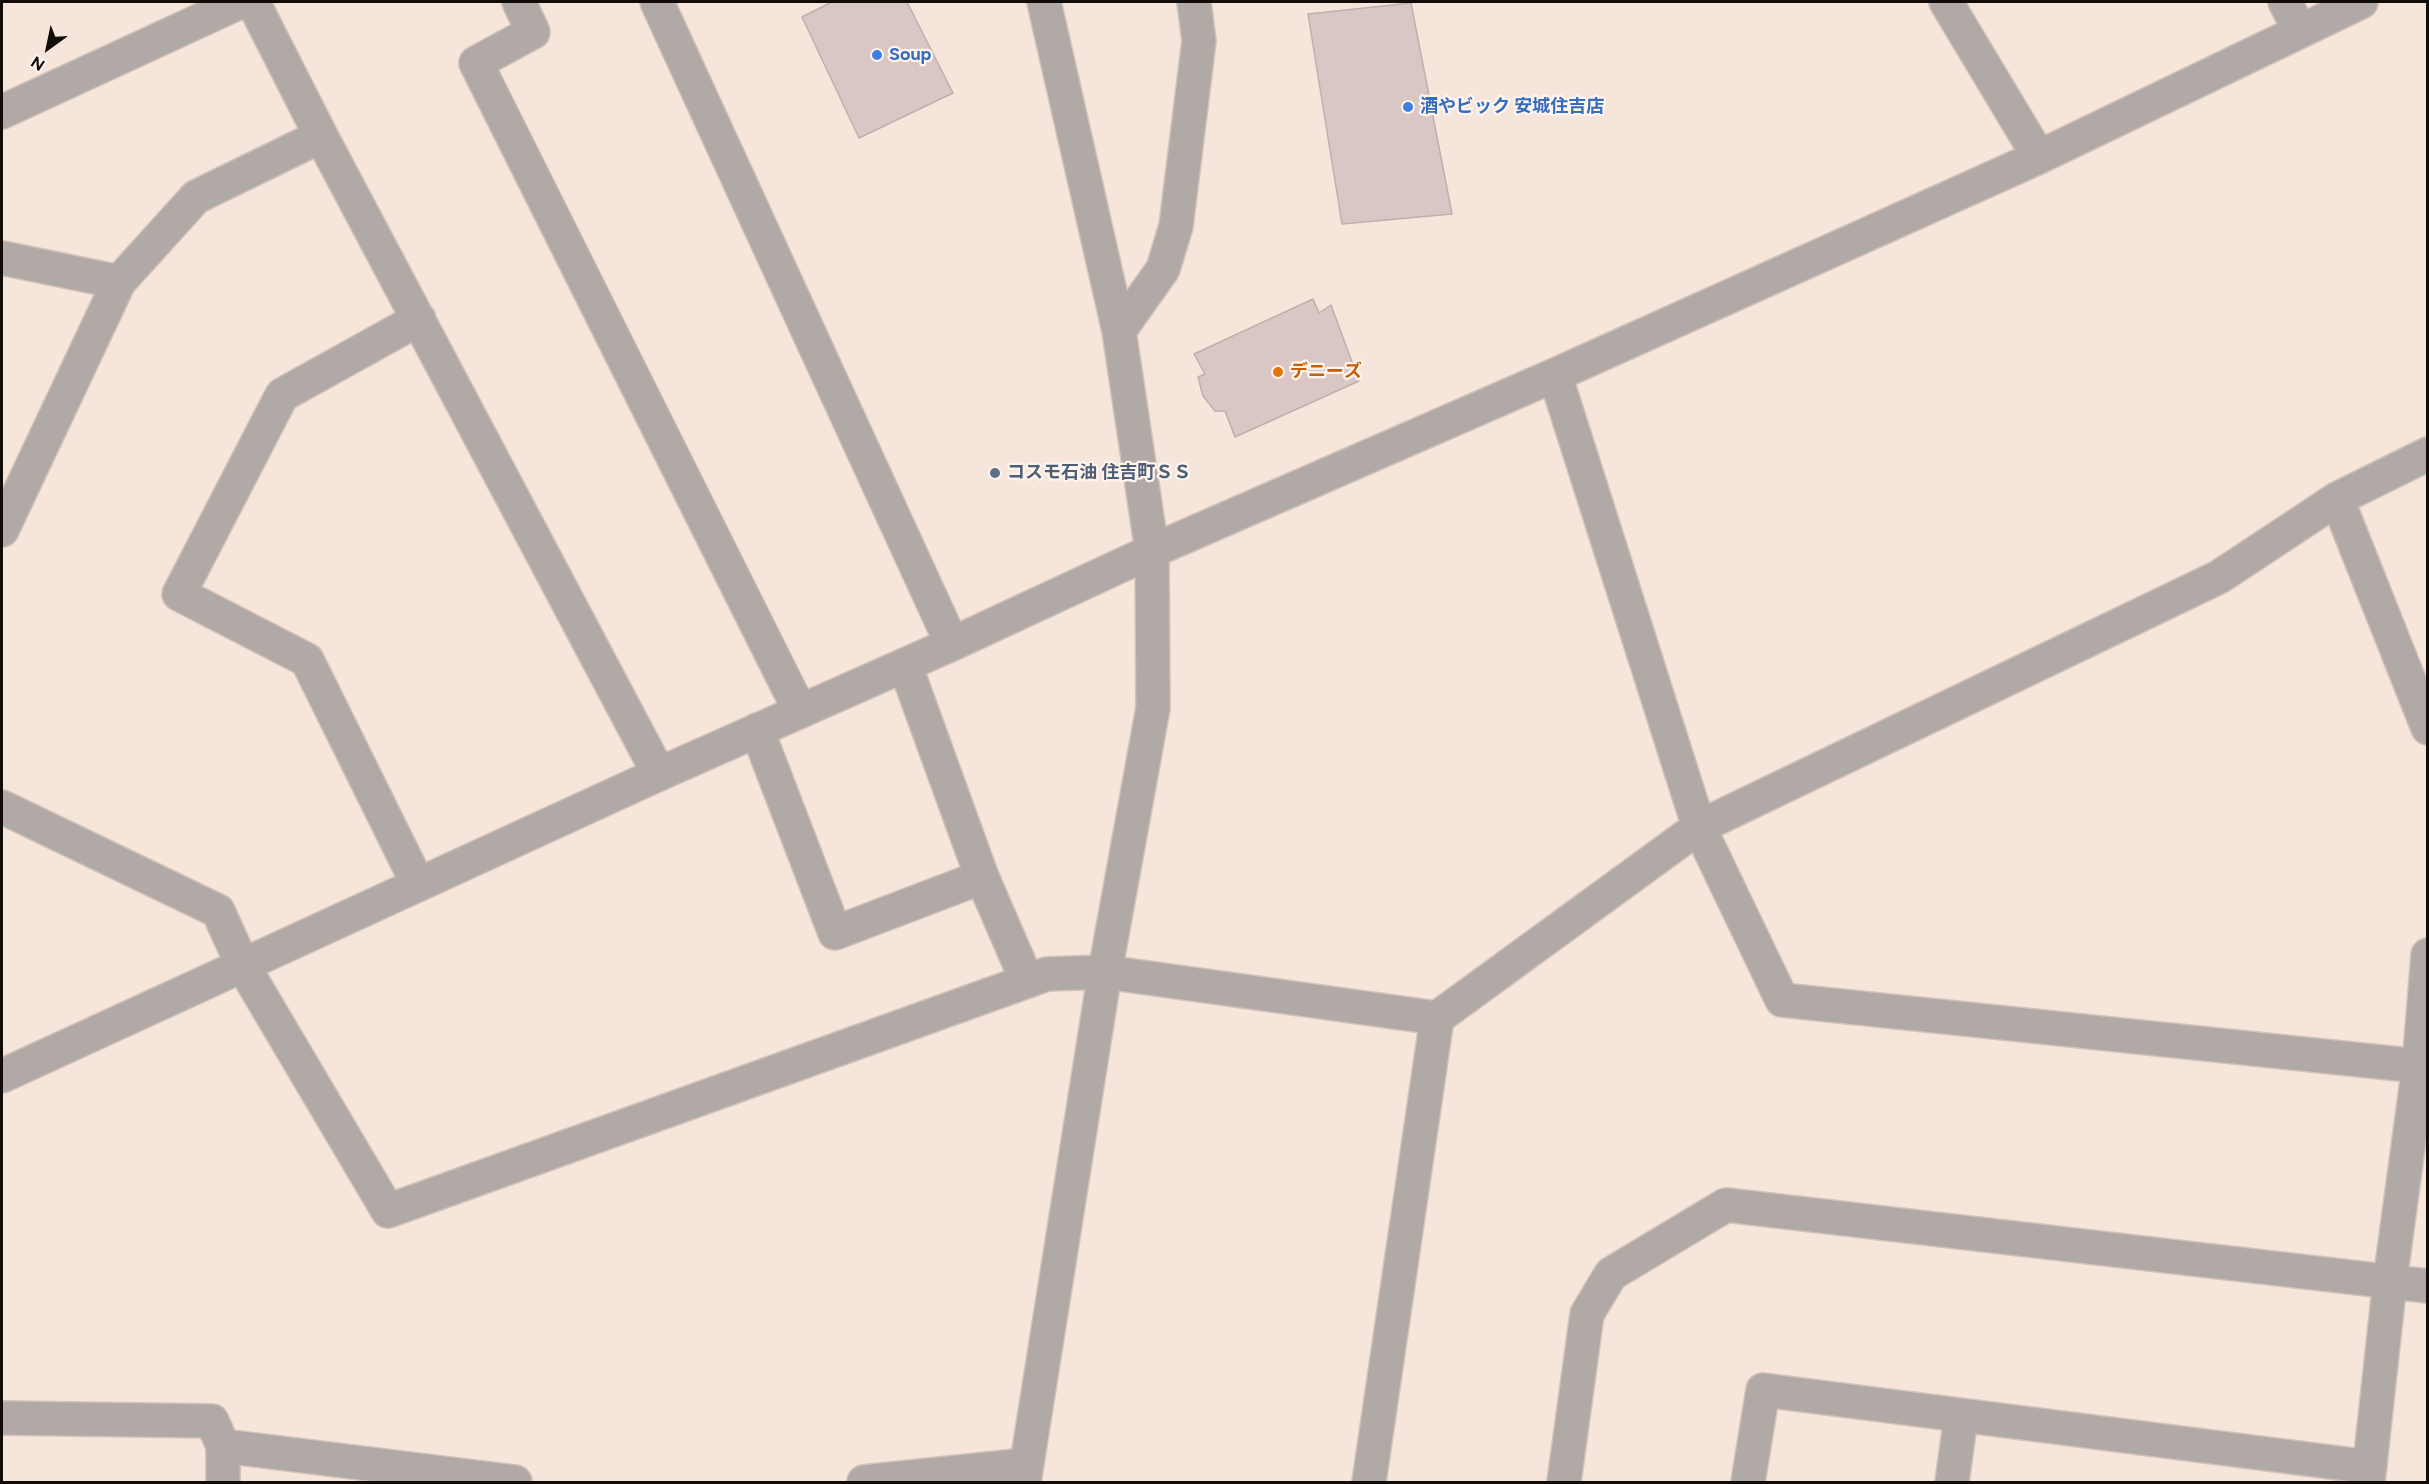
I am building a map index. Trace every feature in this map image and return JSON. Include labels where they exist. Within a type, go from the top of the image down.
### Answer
[{"type":"street","points":[[2,112],[240,2]]},
{"type":"street","points":[[253,2],[321,136],[659,774]]},
{"type":"street","points":[[519,2],[533,32],[476,63],[800,711]]},
{"type":"street","points":[[657,2],[952,644]]},
{"type":"street","points":[[864,1482],[1025,1474],[1105,972],[1153,708],[1152,550],[1119,331],[1044,2]]},
{"type":"street","points":[[1119,331],[1163,269],[1176,226],[1199,41],[1194,2]]},
{"type":"street","points":[[1946,2],[2039,157]]},
{"type":"street","points":[[2285,2],[2300,31]]},
{"type":"street","points":[[2,1076],[659,774],[952,644],[1152,550],[1555,375],[2039,157],[2361,2]]},
{"type":"street","points":[[2,530],[119,282],[196,197],[321,136]]},
{"type":"street","points":[[2,258],[119,282]]},
{"type":"street","points":[[418,884],[307,660],[179,594],[282,395],[419,319]]},
{"type":"street","points":[[1555,375],[1699,827],[1782,1000],[2419,1065]]},
{"type":"street","points":[[2,807],[218,911],[242,964],[388,1210],[1047,974],[1105,972],[1437,1018],[1699,827],[2219,577],[2337,499],[2427,454]]},
{"type":"street","points":[[2337,499],[2427,728]]},
{"type":"street","points":[[905,665],[982,877],[1027,981]]},
{"type":"street","points":[[757,730],[835,933],[982,877]]},
{"type":"street","points":[[1748,1482],[1763,1390],[2369,1475],[2390,1281],[2419,1065],[2427,956]]},
{"type":"street","points":[[1369,1482],[1437,1018]]},
{"type":"street","points":[[1564,1482],[1587,1314],[1611,1274],[1726,1205],[2427,1286]]},
{"type":"street","points":[[1952,1482],[1961,1417]]},
{"type":"street","points":[[2,1418],[212,1421],[223,1446],[223,1482]]},
{"type":"street","points":[[223,1446],[515,1482]]},
{"type":"building","name":"Soup","points":[[832,2],[907,2],[953,93],[859,138],[802,17]]},
{"type":"building","points":[[1411,3],[1452,214],[1342,224],[1308,14]]},
{"type":"building","points":[[1313,299],[1319,313],[1331,305],[1359,381],[1235,437],[1225,411],[1215,411],[1203,396],[1198,377],[1205,374],[1194,354]]},
{"type":"place","name":"Soup","points":[[877,55]]},
{"type":"place","name":"酒やビック 安城住吉店","points":[[1408,107]]},
{"type":"place","name":"デニーズ","points":[[1278,372]]},
{"type":"place","name":"コスモ石油 住吉町ＳＳ","points":[[995,473]]}]
